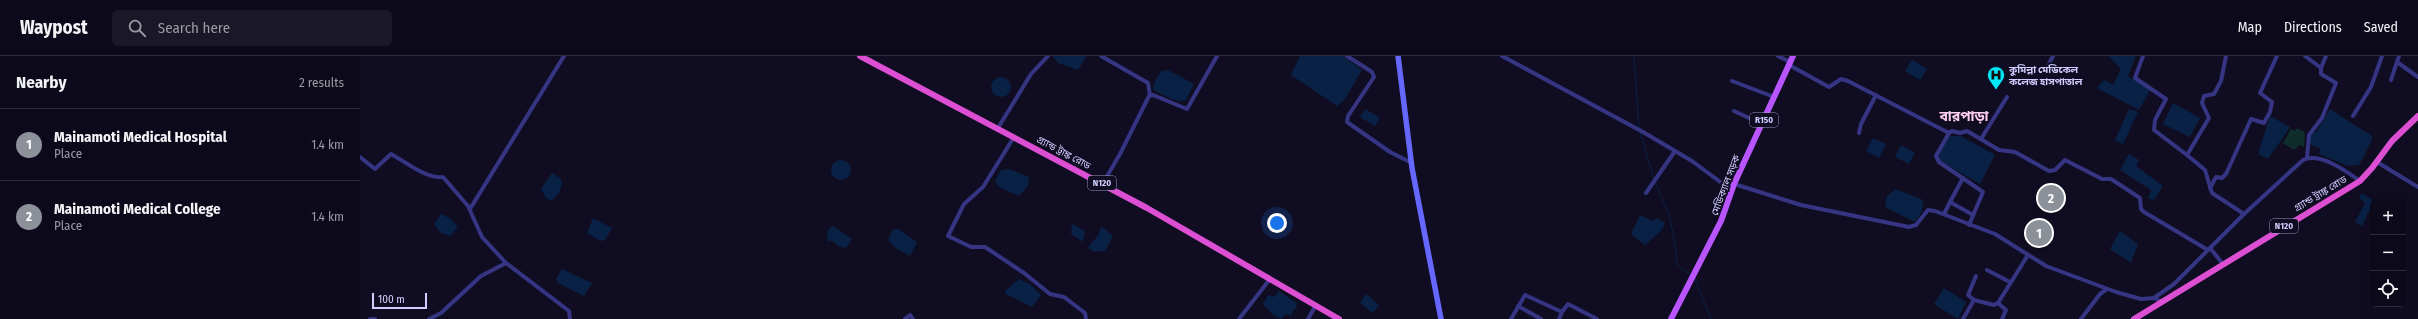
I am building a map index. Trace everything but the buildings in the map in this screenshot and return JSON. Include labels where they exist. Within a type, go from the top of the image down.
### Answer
[{"type":"highway","name":"গ্র্যান্ড ট্রাঙ্ক রোড","points":[[860,56],[1103,184],[1339,319]]},
{"type":"highway","name":"গ্র্যান্ড ট্রাঙ্ক রোড","points":[[2134,319],[2360,181],[2377,162],[2392,141],[2418,116]]},
{"type":"main road","points":[[1398,56],[1412,163],[1442,319]]},
{"type":"main road","name":"মেডিক্যাল সড়ক","points":[[1671,319],[1721,222],[1733,186],[1791,61]]},
{"type":"street","points":[[470,209],[564,56]]},
{"type":"street","points":[[998,128],[1031,74],[1048,56]]},
{"type":"street","points":[[1101,56],[1148,83],[1150,95],[1103,184]]},
{"type":"street","points":[[1150,95],[1188,109],[1217,56]]},
{"type":"street","points":[[1347,56],[1372,72],[1374,77],[1348,116],[1347,122],[1390,152],[1412,163]]},
{"type":"street","points":[[1502,56],[1643,132],[1675,151],[1723,184],[1801,205],[1911,227],[1916,225],[1928,210],[1944,214],[1995,234],[2046,266],[2107,289],[2141,299],[2154,298],[2166,291],[2298,163],[2307,158],[2327,162],[2360,181]]},
{"type":"street","points":[[1778,56],[1791,61],[1826,86],[1831,87],[1842,79],[1948,133],[1952,131],[1960,133],[1967,131],[2003,151],[2015,152],[2049,172],[2055,170],[2065,160],[2102,179],[2111,179],[2140,198],[2141,209],[2144,212],[2209,249],[2223,264]]},
{"type":"street","points":[[2045,72],[2053,56]]},
{"type":"street","points":[[2142,56],[2135,78],[2164,95],[2166,99],[2155,120],[2154,130],[2205,170],[2210,189],[2214,196],[2244,214]]},
{"type":"street","points":[[2187,155],[2208,122],[2208,114],[2202,103],[2204,96],[2214,94],[2220,85],[2226,56]]},
{"type":"street","points":[[2210,189],[2216,177],[2223,178],[2226,174],[2251,119],[2264,123],[2267,118],[2272,102],[2260,93],[2277,56]]},
{"type":"street","points":[[2305,56],[2320,68]]},
{"type":"street","points":[[2307,158],[2309,135],[2319,124],[2336,85],[2335,81],[2321,74],[2320,68],[2326,56]]},
{"type":"street","points":[[2353,116],[2371,87],[2382,56]]},
{"type":"street","points":[[2391,80],[2399,56]]},
{"type":"street","points":[[2397,62],[2418,77]]},
{"type":"street","points":[[1732,81],[1774,97]]},
{"type":"street","points":[[1859,132],[1861,124],[1876,95]]},
{"type":"street","points":[[1981,139],[2007,97]]},
{"type":"street","points":[[1734,111],[1762,124]]},
{"type":"street","points":[[1948,133],[1937,158],[1983,192],[1969,225]]},
{"type":"street","points":[[1014,137],[983,187],[964,204],[948,236],[971,248],[985,247],[1024,273],[1050,294],[1064,297],[1075,304],[1086,313],[1086,319]]},
{"type":"street","points":[[1646,193],[1656,176],[1675,151]]},
{"type":"street","points":[[360,157],[376,169],[391,154],[436,178],[443,177],[470,209],[482,237],[506,263],[568,311],[570,319]]},
{"type":"street","points":[[2377,162],[2418,187]]},
{"type":"street","points":[[1944,214],[1963,178]]},
{"type":"street","points":[[1950,202],[1973,216]]},
{"type":"street","points":[[1998,304],[2010,282],[2028,255]]},
{"type":"street","points":[[429,319],[441,313],[481,276],[506,263]]},
{"type":"street","points":[[1987,270],[2010,282]]},
{"type":"street","points":[[1976,276],[1968,296],[1974,300],[1994,305],[1998,304],[2006,310],[2002,319]]},
{"type":"street","points":[[1239,319],[1270,279]]},
{"type":"street","points":[[2080,319],[2100,294],[2107,289]]},
{"type":"street","points":[[1511,319],[1518,306],[1527,295],[1562,312]]},
{"type":"street","points":[[2154,298],[2162,302]]},
{"type":"street","points":[[1963,319],[1974,300]]},
{"type":"street","points":[[1559,319],[1568,304],[1597,319]]},
{"type":"street","points":[[1308,319],[1316,305]]},
{"type":"street","points":[[1518,306],[1541,319]]},
{"type":"street","points":[[905,319],[910,316],[913,319]]},
{"type":"street","points":[[370,319],[375,319]]},
{"type":"green space","points":[[2297,128],[2305,132],[2304,147],[2300,145],[2294,150],[2283,143],[2291,129],[2295,131]]},
{"type":"water","points":[[1053,56],[1087,56],[1078,70],[1058,63]]},
{"type":"water","points":[[1300,56],[1343,56],[1362,70],[1345,99],[1337,106],[1291,75]]},
{"type":"water","points":[[2109,56],[2136,56],[2128,76],[2150,90],[2139,110],[2097,88],[2104,80],[2113,85],[2121,69]]},
{"type":"water","points":[[1912,60],[1927,69],[1920,80],[1905,71]]},
{"type":"water","points":[[1168,70],[1194,84],[1186,100],[1174,100],[1153,90],[1155,81],[1161,71]]},
{"type":"water","points":[[1001,77],[1008,80],[1011,87],[1008,94],[1001,97],[994,94],[991,87],[994,80]]},
{"type":"water","points":[[2173,103],[2200,118],[2190,137],[2163,124]]},
{"type":"water","points":[[1365,109],[1380,118],[1375,126],[1360,117]]},
{"type":"water","points":[[2129,109],[2138,112],[2123,144],[2115,140]]},
{"type":"water","points":[[2330,109],[2372,136],[2372,140],[2359,165],[2348,166],[2319,154],[2321,149],[2309,144],[2311,134],[2317,131]]},
{"type":"water","points":[[2270,116],[2290,127],[2268,159],[2258,154]]},
{"type":"water","points":[[1945,136],[1961,136],[1995,155],[1980,184],[1935,158]]},
{"type":"water","points":[[1873,138],[1886,144],[1879,158],[1866,151]]},
{"type":"water","points":[[1901,145],[1915,153],[1909,164],[1895,157]]},
{"type":"water","points":[[2129,154],[2139,160],[2136,166],[2163,186],[2154,200],[2148,198],[2151,190],[2120,170]]},
{"type":"water","points":[[841,160],[848,163],[851,170],[848,177],[841,180],[834,177],[831,170],[834,163]]},
{"type":"water","points":[[1009,169],[1029,177],[1028,186],[1019,196],[999,187],[995,181],[1001,170]]},
{"type":"water","points":[[552,173],[560,178],[562,183],[559,193],[551,201],[546,198],[541,189]]},
{"type":"water","points":[[1896,189],[1923,200],[1922,211],[1915,222],[1885,207],[1887,196]]},
{"type":"water","points":[[2362,193],[2371,199],[2370,209],[2362,226],[2355,222],[2365,203],[2359,198]]},
{"type":"water","points":[[441,214],[451,219],[458,227],[450,236],[441,233],[434,224]]},
{"type":"water","points":[[1640,215],[1653,221],[1656,218],[1665,223],[1662,230],[1645,245],[1631,234]]},
{"type":"water","points":[[593,218],[612,228],[605,240],[600,241],[587,233]]},
{"type":"water","points":[[1072,224],[1085,231],[1083,242],[1071,234]]},
{"type":"water","points":[[833,226],[852,239],[846,248],[838,246],[832,240],[829,242],[827,240],[828,230]]},
{"type":"water","points":[[1103,227],[1113,236],[1105,251],[1094,252],[1088,248],[1099,234],[1100,228]]},
{"type":"water","points":[[893,229],[898,229],[917,242],[910,256],[897,249],[888,240]]},
{"type":"water","points":[[2120,231],[2138,244],[2131,263],[2110,249]]},
{"type":"water","points":[[562,269],[592,283],[584,296],[558,283],[556,279]]},
{"type":"water","points":[[1019,279],[1030,284],[1041,295],[1032,307],[1006,294],[1005,291]]},
{"type":"water","points":[[1944,288],[1966,302],[1958,319],[1934,304]]},
{"type":"water","points":[[1279,291],[1298,304],[1296,305],[1297,309],[1294,309],[1291,316],[1286,314],[1281,319],[1273,315],[1263,304],[1268,295],[1274,297]]},
{"type":"water","points":[[1366,294],[1379,305],[1373,313],[1360,303]]},
{"type":"waterway","points":[[1634,56],[1639,127]]},
{"type":"waterway","points":[[1640,132],[1654,179]]},
{"type":"waterway","points":[[1655,182],[1670,218],[1676,250],[1677,265],[1691,275]]},
{"type":"waterway","points":[[1695,279],[1711,319]]},
{"type":"place","name":"কুমিল্লা মেডিকেল কলেজ হাসপাতাল","points":[[1996,90]]},
{"type":"place","name":"Mainamoti Medical College","points":[[2051,198]]},
{"type":"place","name":"Mainamoti Medical Hospital","points":[[2039,233]]},
{"type":"district","name":"বারপাড়া","points":[[1964,116]]}]
